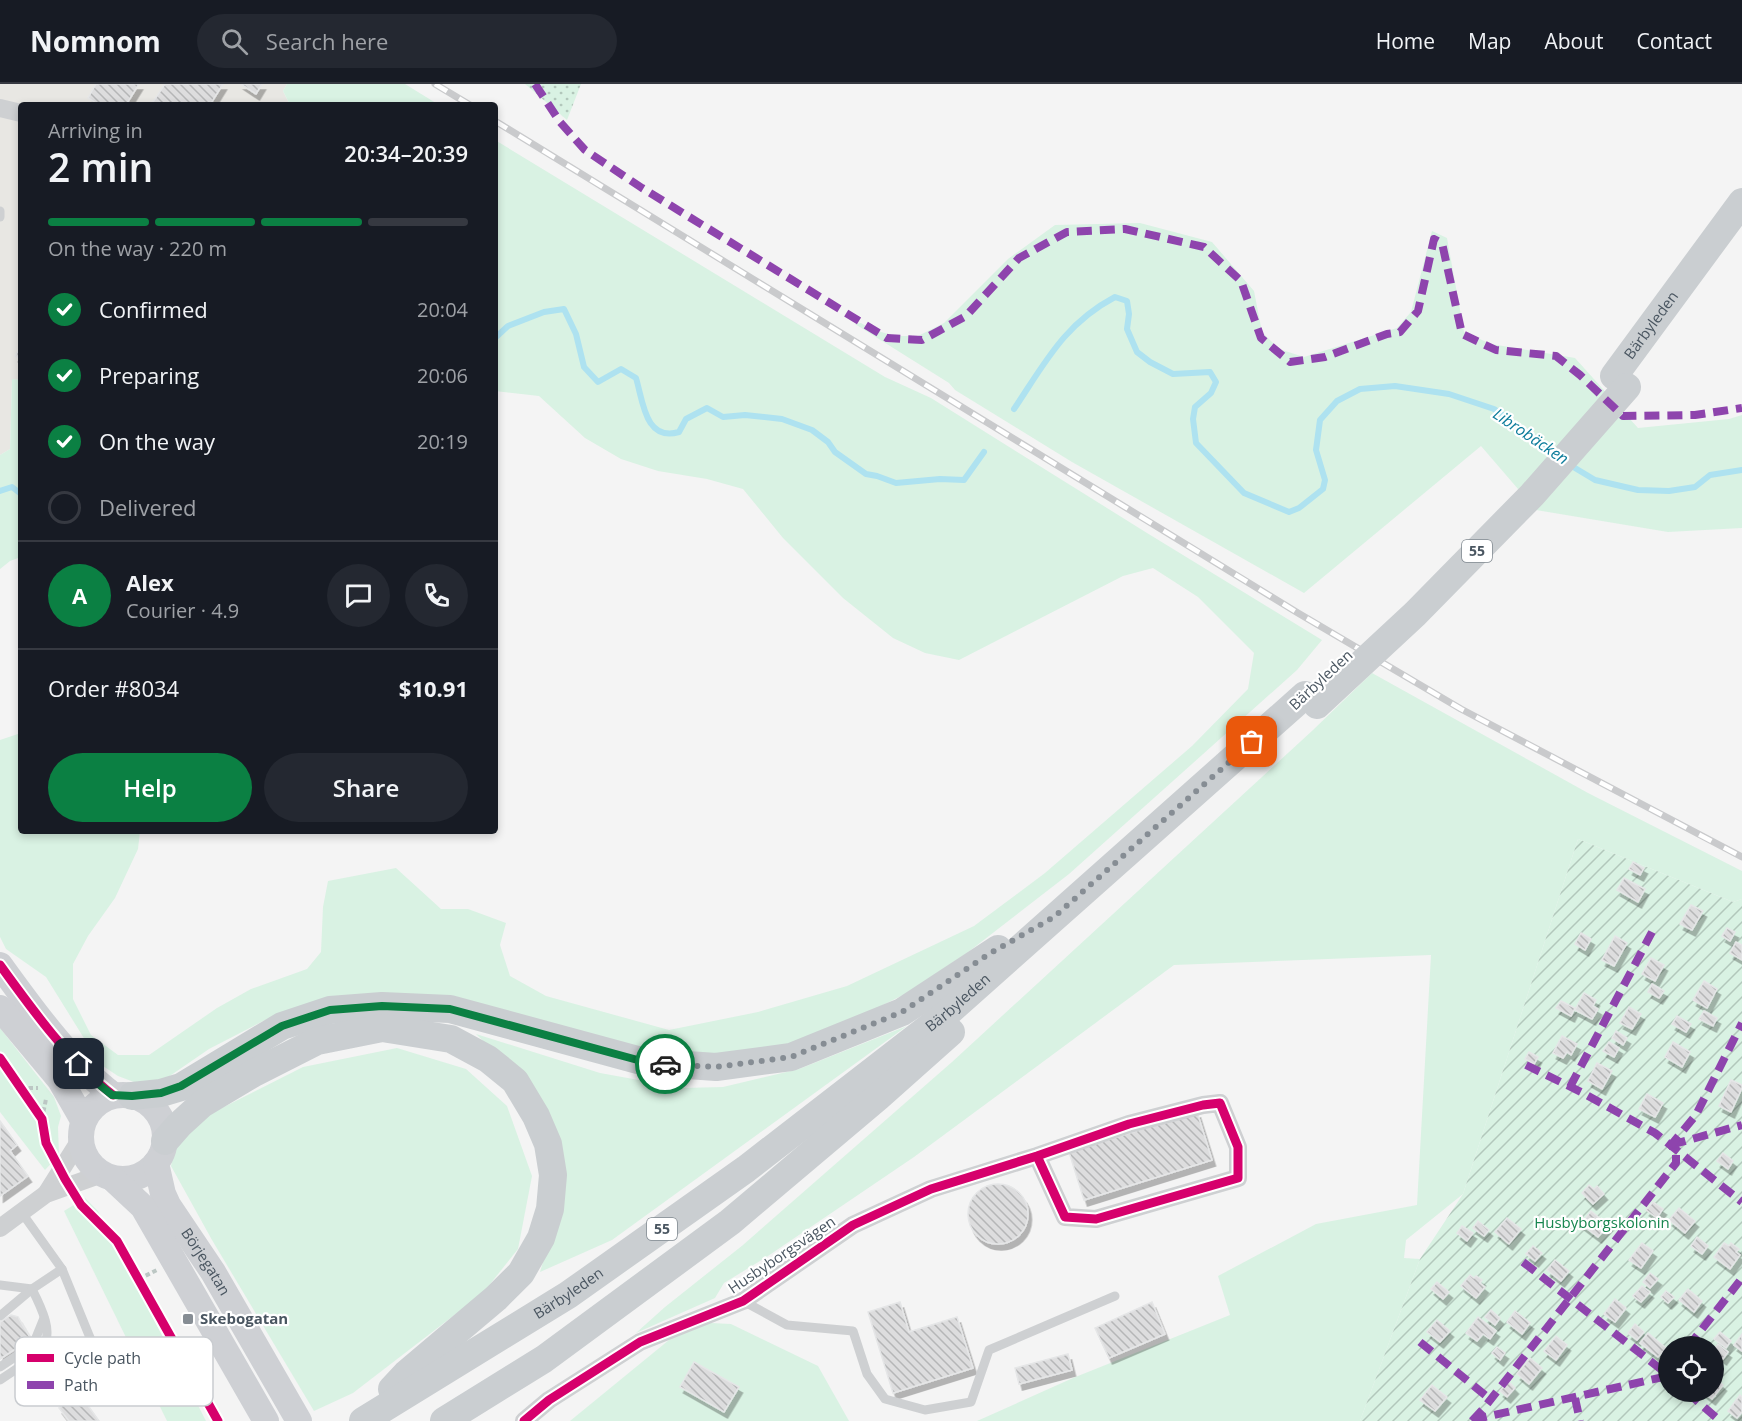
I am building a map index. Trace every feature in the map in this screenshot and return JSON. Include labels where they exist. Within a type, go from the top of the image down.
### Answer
[{"type":"main road","name":"Bärbyleden","points":[[1620,382],[1742,202]]},
{"type":"main road","name":"Bärbyleden","points":[[444,1421],[544,1359],[730,1222],[878,1097],[1311,700],[1620,382],[1742,235]]},
{"type":"main road","name":"Bärbyleden","points":[[362,1421],[568,1295],[746,1169],[945,1015],[1054,917],[1311,700]]},
{"type":"main road","points":[[82,1130],[90,1110],[99,1101],[122,1095],[161,1093],[181,1086],[282,1026],[330,1010],[382,1006],[450,1009],[645,1062],[716,1067],[791,1057],[902,1012],[989,954],[1054,917]]},
{"type":"main road","points":[[0,965],[21,995],[96,1082],[122,1095],[144,1100],[153,1108],[160,1117],[164,1129],[161,1152]]},
{"type":"main road","points":[[0,1008],[60,1080],[82,1130],[87,1160],[107,1176],[124,1180],[147,1172],[179,1125],[202,1104],[254,1073],[317,1041],[382,1028],[451,1039],[488,1059],[515,1081],[536,1116],[548,1144],[554,1175],[550,1209],[541,1238],[521,1273],[496,1298],[406,1374],[362,1421]]},
{"type":"main road","name":"Börjegatan","points":[[161,1152],[163,1194],[168,1205],[213,1272],[299,1421]]},
{"type":"main road","name":"Börjegatan","points":[[107,1176],[143,1207],[266,1421]]},
{"type":"street","points":[[0,108],[18,112]]},
{"type":"street","name":"Husbyborgsvägen","points":[[524,1421],[549,1400],[640,1342],[743,1301],[853,1225],[930,1189],[1037,1156],[1129,1124],[1203,1105],[1220,1103],[1238,1146],[1238,1178],[1096,1219],[1065,1217],[1037,1156]]},
{"type":"street","points":[[46,1194],[82,1130]]},
{"type":"street","points":[[0,1228],[46,1194],[107,1176]]},
{"type":"lane","points":[[22,1213],[62,1269],[90,1337]]},
{"type":"lane","points":[[0,1316],[32,1289],[62,1269]]},
{"type":"lane","points":[[0,1286],[32,1289]]},
{"type":"lane","points":[[32,1289],[45,1316],[47,1337]]},
{"type":"lane","name":"Husbyborgsvägen","points":[[743,1301],[787,1325],[853,1331],[867,1374],[885,1399],[925,1410],[971,1402],[988,1350],[1115,1296]]},
{"type":"lane","points":[[36,1337],[45,1316]]},
{"type":"lane","points":[[0,1367],[15,1357]]},
{"type":"lane","points":[[0,1380],[15,1370]]},
{"type":"path","points":[[15,1079],[43,1123]]},
{"type":"path","points":[[43,1123],[48,1089]]},
{"type":"path","points":[[134,1270],[144,1290]]},
{"type":"shaded area","points":[[0,84],[287,84],[283,91],[288,102],[18,102],[18,380],[12,379],[10,449],[0,455]]},
{"type":"green space","points":[[287,84],[405,84],[434,102],[288,102],[283,91]]},
{"type":"green space","points":[[525,84],[581,84],[567,120]]},
{"type":"green space","points":[[498,142],[885,377],[931,398],[1322,640],[1297,670],[1069,874],[967,953],[905,994],[785,1050],[684,1056],[624,1047],[456,1002],[267,1019],[209,1049],[161,1082],[147,1087],[118,1076],[100,1064],[46,977],[6,949],[0,937],[0,740],[18,734],[18,834],[140,834],[138,849],[115,898],[88,936],[73,964],[73,999],[91,1035],[118,1055],[149,1055],[217,1008],[251,989],[307,969],[321,952],[323,907],[328,881],[396,868],[441,909],[468,909],[506,923],[500,945],[510,976],[546,996],[669,1030],[758,1012],[847,986],[974,926],[1045,873],[1192,746],[1248,689],[1254,653],[1198,597],[1153,568],[1123,576],[959,660],[925,653],[893,638],[843,598],[783,538],[743,489],[707,479],[658,471],[621,459],[585,438],[539,396],[498,391]]},
{"type":"green space","points":[[1140,223],[1212,242],[1254,291],[1262,332],[1279,349],[1304,357],[1397,328],[1411,312],[1432,231],[1447,238],[1464,332],[1491,344],[1575,358],[1638,428],[1729,419],[1742,415],[1742,528],[1668,532],[1536,510],[1481,446],[1304,593],[1072,462],[955,390],[949,383],[855,324],[861,323],[871,329],[895,336],[918,336],[944,323],[1008,259],[1055,225]]},
{"type":"green space","points":[[12,379],[18,380],[18,558],[0,569],[0,455],[10,449]]},
{"type":"green space","points":[[1372,673],[1588,793],[1742,871],[1742,899],[1733,902],[1578,839],[1463,1194],[1406,1240],[1404,1258],[1420,1259],[1360,1421],[977,1421],[1073,1378],[1230,1315],[1218,1276],[1316,1224],[1417,1205],[1431,955],[1174,965],[914,1157],[765,1258],[724,1283],[715,1298],[636,1333],[743,1245],[952,1062]]},
{"type":"green space","name":"Husbyborgskolonin","points":[[1578,839],[1733,902],[1742,899],[1742,1421],[1360,1421],[1420,1259],[1463,1194]]},
{"type":"green space","points":[[907,1026],[612,1240],[540,1272],[563,1194],[531,1088],[476,1034],[600,1073],[683,1088],[723,1087],[799,1069]]},
{"type":"green space","points":[[0,1028],[54,1097],[61,1116],[58,1127],[59,1155],[45,1170],[0,1112]]},
{"type":"green space","points":[[397,1048],[466,1069],[507,1106],[532,1176],[518,1249],[483,1293],[353,1393],[314,1411],[212,1240],[171,1166],[176,1143],[210,1114],[303,1067]]},
{"type":"green space","points":[[85,1198],[98,1211],[163,1337],[126,1337],[64,1211]]},
{"type":"green space","points":[[691,1322],[731,1324],[818,1366],[849,1421],[570,1421]]},
{"type":"green space","points":[[160,1406],[198,1406],[206,1421],[167,1421]]},
{"type":"building","points":[[96,84],[139,84],[128,102],[94,102],[88,98]]},
{"type":"building","points":[[165,84],[223,84],[212,102],[153,102]]},
{"type":"building","points":[[241,84],[262,84],[256,94]]},
{"type":"building","points":[[1633,862],[1644,868],[1640,875],[1629,869]]},
{"type":"building","points":[[1624,878],[1645,889],[1638,902],[1617,890]]},
{"type":"building","points":[[1691,905],[1703,911],[1692,930],[1680,924]]},
{"type":"building","points":[[1727,928],[1735,932],[1730,941],[1722,936]]},
{"type":"building","points":[[1581,933],[1591,939],[1585,950],[1575,944]]},
{"type":"building","points":[[1615,936],[1627,943],[1614,966],[1602,960]]},
{"type":"building","points":[[1736,942],[1742,945],[1742,960],[1730,953]]},
{"type":"building","points":[[1651,958],[1664,965],[1655,981],[1642,974]]},
{"type":"building","points":[[1704,981],[1717,989],[1707,1008],[1693,1000]]},
{"type":"building","points":[[1652,984],[1664,991],[1659,998],[1648,992]]},
{"type":"building","points":[[1584,993],[1596,1000],[1593,1006],[1598,1009],[1592,1019],[1575,1010]]},
{"type":"building","points":[[1561,1001],[1575,1008],[1571,1016],[1556,1008]]},
{"type":"building","points":[[1629,1007],[1641,1014],[1632,1029],[1620,1023]]},
{"type":"building","points":[[1704,1011],[1717,1018],[1713,1026],[1699,1019]]},
{"type":"building","points":[[1677,1016],[1691,1024],[1686,1032],[1672,1024]]},
{"type":"building","points":[[1616,1031],[1627,1038],[1623,1045],[1612,1038]]},
{"type":"building","points":[[1562,1036],[1577,1044],[1571,1055],[1567,1052],[1563,1058],[1553,1053]]},
{"type":"building","points":[[1609,1042],[1619,1048],[1614,1057],[1603,1051]]},
{"type":"building","points":[[1673,1042],[1690,1052],[1682,1067],[1665,1057]]},
{"type":"building","points":[[1529,1052],[1538,1057],[1534,1064],[1525,1059]]},
{"type":"building","points":[[1597,1063],[1612,1071],[1602,1089],[1588,1081]]},
{"type":"building","points":[[1731,1080],[1742,1085],[1742,1088],[1731,1112],[1719,1106]]},
{"type":"building","points":[[1647,1094],[1663,1103],[1655,1117],[1639,1109]]},
{"type":"building","points":[[1197,1112],[1212,1160],[1084,1200],[1069,1152]]},
{"type":"building","points":[[0,1121],[17,1145],[10,1151],[28,1176],[0,1196]]},
{"type":"building","points":[[1723,1153],[1733,1161],[1728,1169],[1717,1161]]},
{"type":"building","points":[[992,1184],[1004,1184],[1020,1192],[1026,1202],[1028,1214],[1026,1226],[1020,1236],[1004,1244],[992,1244],[976,1236],[968,1220],[968,1208],[976,1192]]},
{"type":"building","points":[[1589,1185],[1594,1189],[1597,1186],[1604,1194],[1593,1204],[1582,1193]]},
{"type":"building","points":[[1653,1202],[1663,1209],[1657,1218],[1646,1210]]},
{"type":"building","points":[[1679,1208],[1695,1221],[1685,1233],[1669,1220]]},
{"type":"building","points":[[1591,1211],[1608,1225],[1598,1237],[1581,1224]]},
{"type":"building","points":[[1507,1218],[1521,1229],[1509,1244],[1495,1232]]},
{"type":"building","points":[[1478,1221],[1489,1230],[1484,1236],[1473,1228]]},
{"type":"building","points":[[1462,1226],[1473,1233],[1467,1241],[1457,1233]]},
{"type":"building","points":[[1697,1237],[1708,1246],[1702,1254],[1691,1246]]},
{"type":"building","points":[[1642,1243],[1653,1251],[1641,1268],[1629,1260]]},
{"type":"building","points":[[1724,1243],[1729,1246],[1731,1243],[1739,1249],[1736,1252],[1740,1255],[1730,1269],[1714,1257]]},
{"type":"building","points":[[1533,1246],[1542,1253],[1535,1261],[1526,1254]]},
{"type":"building","points":[[1555,1260],[1569,1271],[1561,1281],[1547,1270]]},
{"type":"building","points":[[1650,1273],[1658,1279],[1650,1288],[1643,1282]]},
{"type":"building","points":[[1470,1275],[1482,1280],[1480,1283],[1485,1287],[1476,1298],[1461,1286]]},
{"type":"building","points":[[1437,1282],[1449,1292],[1443,1299],[1431,1289]]},
{"type":"building","points":[[1642,1286],[1650,1292],[1641,1302],[1633,1296]]},
{"type":"building","points":[[1688,1289],[1702,1301],[1694,1312],[1679,1300]]},
{"type":"building","points":[[1666,1291],[1674,1297],[1668,1303],[1661,1297]]},
{"type":"building","points":[[1615,1299],[1626,1308],[1615,1322],[1604,1314]]},
{"type":"building","points":[[900,1302],[909,1332],[957,1317],[973,1368],[893,1393],[868,1312]]},
{"type":"building","points":[[1152,1302],[1165,1334],[1109,1358],[1095,1328]]},
{"type":"building","points":[[1491,1310],[1500,1318],[1495,1325],[1485,1317]]},
{"type":"building","points":[[1515,1311],[1530,1323],[1522,1334],[1507,1322]]},
{"type":"building","points":[[11,1315],[18,1317],[30,1337],[15,1337],[15,1349],[0,1359],[0,1322]]},
{"type":"building","points":[[1478,1317],[1496,1331],[1490,1339],[1483,1334],[1477,1341],[1466,1333]]},
{"type":"building","points":[[1437,1320],[1450,1331],[1440,1342],[1427,1332]]},
{"type":"building","points":[[1635,1324],[1644,1332],[1637,1340],[1628,1333]]},
{"type":"building","points":[[1720,1332],[1731,1341],[1726,1348],[1724,1336],[1717,1336]]},
{"type":"building","points":[[1648,1333],[1658,1341],[1658,1357],[1640,1343]]},
{"type":"building","points":[[1742,1334],[1742,1351],[1734,1345]]},
{"type":"building","points":[[1556,1336],[1567,1345],[1556,1360],[1544,1351]]},
{"type":"building","points":[[1497,1347],[1505,1353],[1500,1360],[1492,1353]]},
{"type":"building","points":[[1068,1354],[1072,1370],[1019,1384],[1015,1368]]},
{"type":"building","points":[[1530,1358],[1542,1368],[1529,1384],[1517,1374]]},
{"type":"building","points":[[694,1362],[739,1387],[724,1412],[680,1387]]},
{"type":"building","points":[[1508,1381],[1515,1388],[1507,1397],[1500,1391]]},
{"type":"building","points":[[1432,1385],[1447,1397],[1435,1411],[1420,1400]]},
{"type":"building","points":[[1740,1395],[1742,1412],[1737,1418],[1728,1411]]},
{"type":"building","points":[[62,1406],[88,1406],[99,1421],[69,1421],[59,1408]]},
{"type":"waterway","name":"Librobäcken","points":[[1014,409],[1046,360],[1069,332],[1082,319],[1115,297],[1127,301],[1129,314],[1127,329],[1137,352],[1173,374],[1210,372],[1216,382],[1211,393],[1195,407],[1193,419],[1196,443],[1244,493],[1289,512],[1299,508],[1323,489],[1325,480],[1316,450],[1320,420],[1337,401],[1360,389],[1395,386],[1449,394],[1494,409],[1557,455]]},
{"type":"waterway","name":"Librobäcken","points":[[498,335],[508,326],[544,312],[564,309],[576,334],[584,367],[598,382],[621,369],[636,378],[647,417],[659,431],[679,432],[686,419],[707,408],[723,417],[745,415],[782,419],[812,430],[828,442],[835,452],[866,474],[896,483],[940,479],[964,480],[984,452]]},
{"type":"waterway","name":"Librobäcken","points":[[1570,465],[1595,480],[1638,490],[1669,491],[1695,487],[1710,475],[1742,470]]},
{"type":"waterway","name":"Librobäcken","points":[[0,491],[12,487],[18,492]]},
{"type":"railway","points":[[435,84],[465,102]]},
{"type":"railway","points":[[498,123],[1298,613],[1461,709],[1742,857]]},
{"type":"marked path","points":[[535,84],[560,122],[585,150],[642,188],[887,338],[922,340],[966,316],[1019,258],[1067,232],[1125,229],[1204,247],[1241,281],[1261,338],[1290,362],[1325,357],[1387,334],[1400,332],[1418,311],[1434,239],[1442,243],[1462,334],[1496,350],[1556,356],[1580,375],[1623,416],[1695,415],[1742,408]]},
{"type":"marked path","points":[[1570,1087],[1652,932]]},
{"type":"marked path","points":[[1472,1421],[1676,1163],[1676,1153],[1671,1145],[1696,1115],[1742,1023]]},
{"type":"marked path","points":[[1526,1065],[1583,1093],[1655,1133],[1742,1202]]},
{"type":"marked path","points":[[1671,1145],[1742,1125]]},
{"type":"marked path","points":[[1523,1262],[1658,1367]]},
{"type":"marked path","points":[[1697,1336],[1742,1278]]},
{"type":"marked path","points":[[1420,1342],[1490,1399]]},
{"type":"marked path","points":[[1472,1420],[1658,1378]]},
{"type":"marked path","points":[[1575,1398],[1580,1421]]},
{"type":"marked path","points":[[1698,1402],[1720,1421]]},
{"type":"cycle path","points":[[0,965],[67,1051],[113,1095]]},
{"type":"cycle path","points":[[0,1058],[42,1119],[46,1143],[65,1179],[81,1205],[117,1241],[171,1337]]},
{"type":"cycle path","points":[[524,1421],[549,1400],[640,1342],[743,1301],[853,1225],[931,1189],[1129,1124],[1203,1105],[1220,1103],[1238,1147],[1238,1178],[1096,1219],[1065,1217],[1037,1156]]},
{"type":"cycle path","points":[[210,1406],[218,1421]]},
{"type":"way so far","points":[[665,1064],[716,1067],[791,1057],[902,1012],[989,954],[1054,917],[1252,742]]},
{"type":"place","name":"Skebogatan","points":[[188,1319]]},
{"type":"route","points":[[79,1064],[112,1095],[132,1096],[161,1093],[181,1086],[282,1026],[330,1010],[382,1006],[450,1009],[645,1062],[665,1064]]}]
